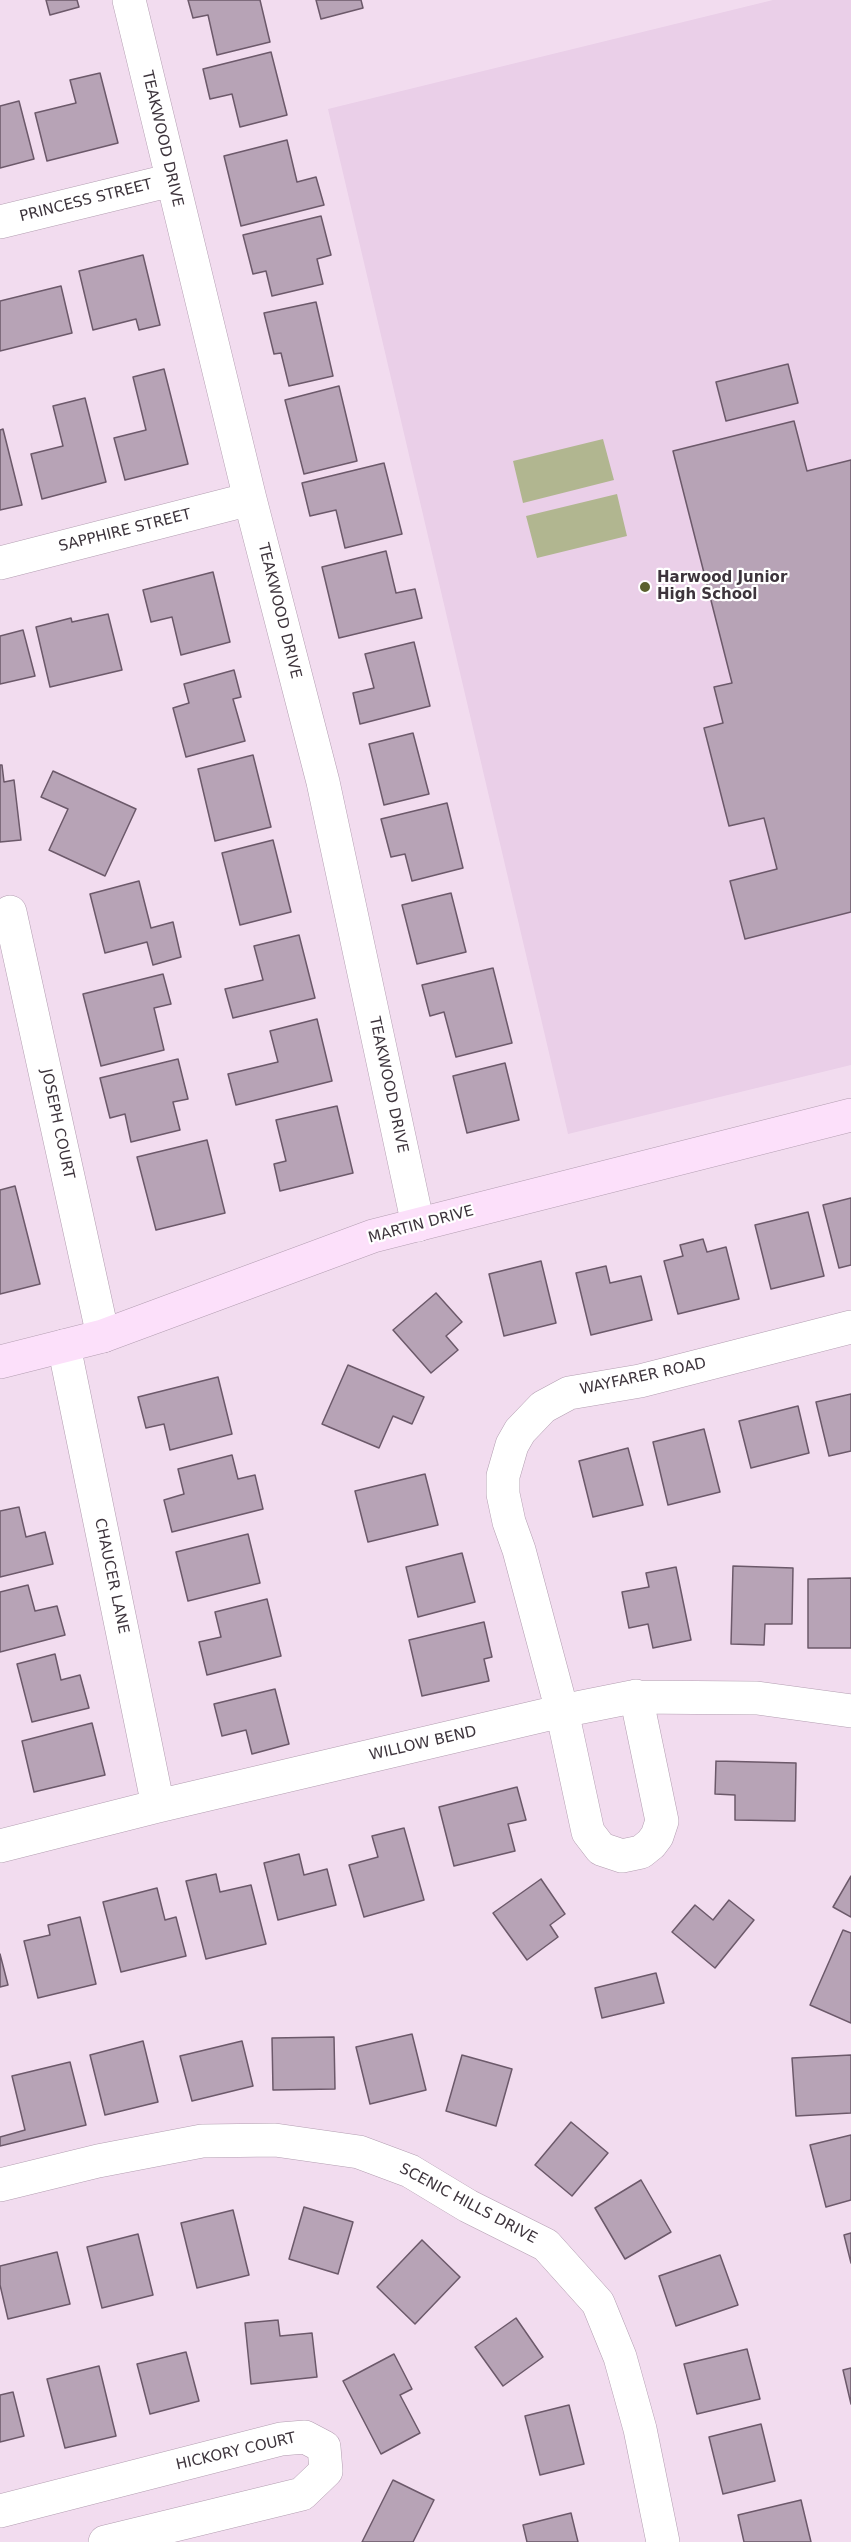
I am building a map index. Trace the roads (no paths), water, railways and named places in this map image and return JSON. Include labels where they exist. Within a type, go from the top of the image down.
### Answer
[{"type":"street","name":"TEAKWOOD DRIVE","points":[[129,0],[250,499],[322,782],[418,1225]]},
{"type":"street","name":"PRINCESS STREET","points":[[0,222],[172,180]]},
{"type":"street","name":"SAPPHIRE STREET","points":[[0,563],[250,499]]},
{"type":"street","name":"JOSEPH COURT","points":[[10,912],[103,1336]]},
{"type":"street","name":"MARTIN DRIVE","points":[[0,1362],[103,1336],[373,1236],[851,1115]]},
{"type":"street","name":"WAYFARER ROAD","points":[[636,1696],[662,1821],[657,1836],[651,1844],[633,1854],[622,1856],[611,1854],[597,1845],[588,1832],[562,1711],[503,1494],[503,1476],[512,1445],[520,1431],[543,1407],[569,1393],[640,1381],[851,1327]]},
{"type":"street","name":"CHAUCER LANE","points":[[64,1346],[158,1806]]},
{"type":"street","name":"WILLOW BEND","points":[[0,1846],[158,1806],[562,1711],[636,1696],[757,1698],[851,1711]]},
{"type":"street","name":"SCENIC HILLS DRIVE","points":[[0,2185],[98,2161],[202,2141],[275,2140],[359,2152],[410,2171],[468,2206],[546,2246],[598,2302],[620,2357],[640,2429],[663,2542]]},
{"type":"street","name":"HICKORY COURT","points":[[0,2511],[280,2439],[305,2437],[324,2447],[326,2471],[302,2494],[105,2542]]},
{"type":"place","name":"Harwood Junior High School","points":[[645,587]]}]
